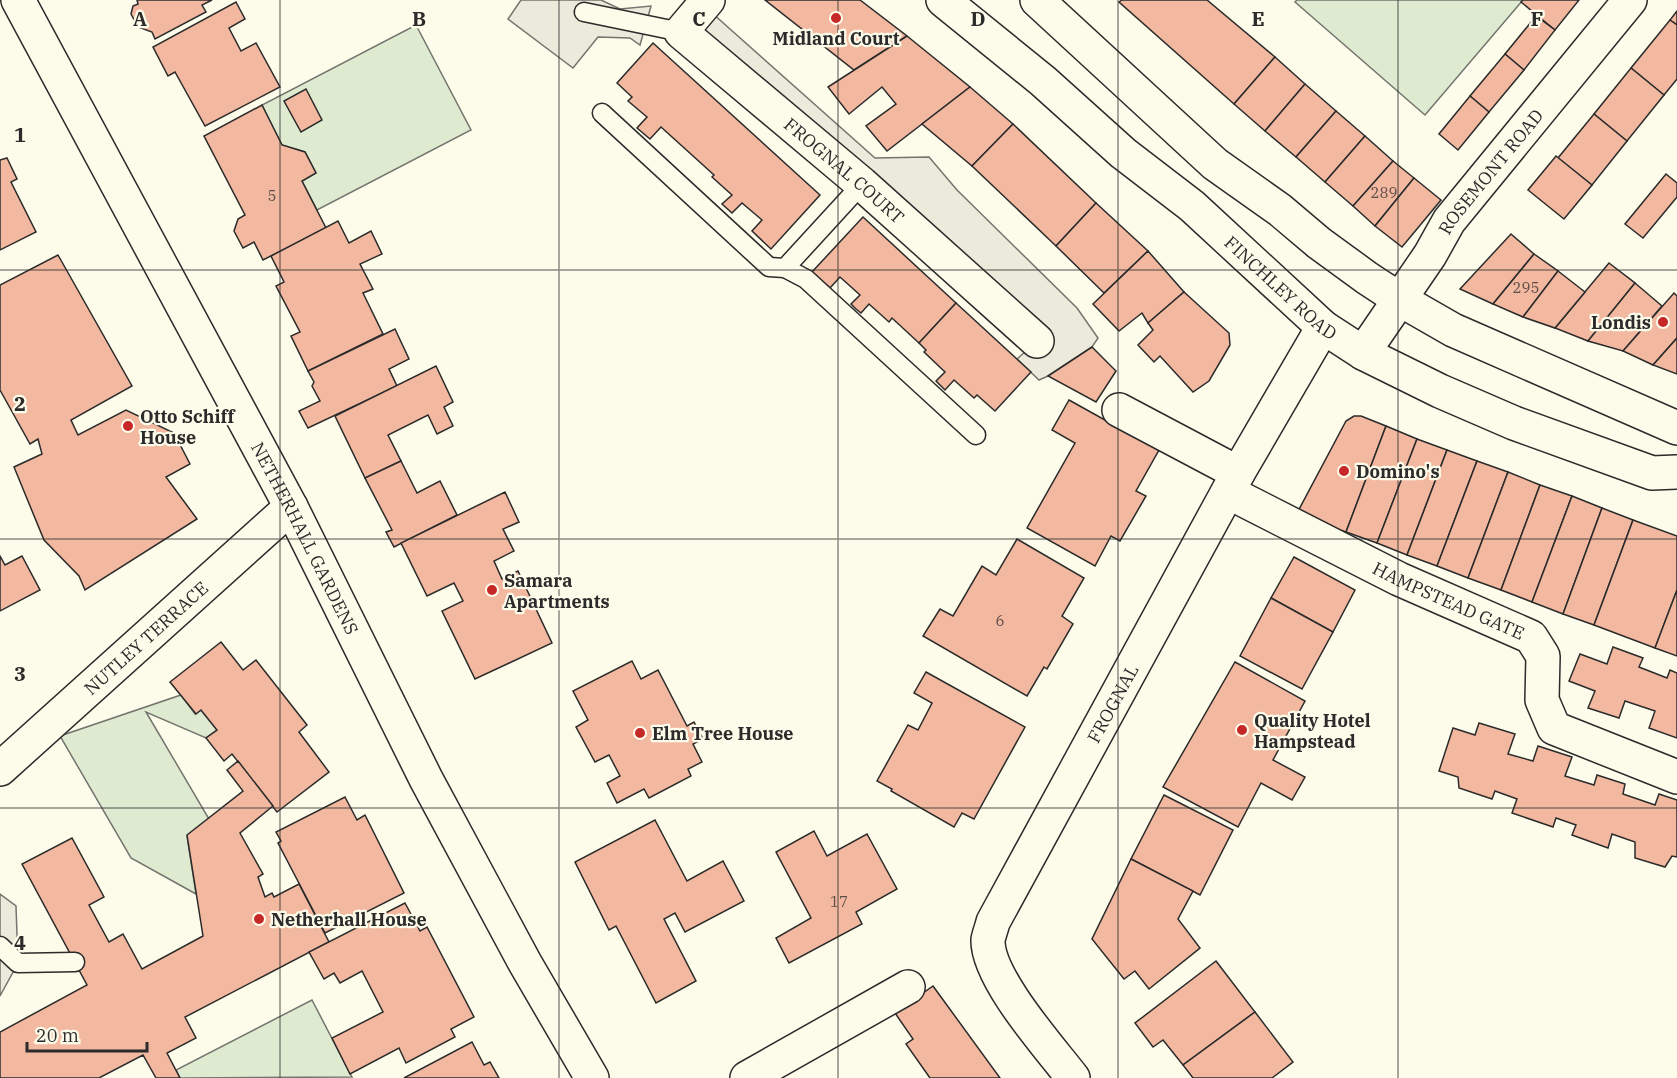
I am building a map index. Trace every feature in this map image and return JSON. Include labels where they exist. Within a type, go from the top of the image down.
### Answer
[{"type":"main road","name":"NETHERHALL GARDENS","points":[[18,0],[291,507],[426,779],[525,963],[592,1078]]},
{"type":"main road","points":[[681,32],[708,0]]},
{"type":"main road","name":"FINCHLEY ROAD","points":[[943,0],[1043,81],[1123,153],[1192,206],[1323,327],[1363,353],[1440,391],[1514,423],[1652,473],[1677,472]]},
{"type":"main road","points":[[1038,0],[1215,164],[1280,210],[1357,271],[1399,299],[1453,330],[1677,429]]},
{"type":"main road","name":"ROSEMONT ROAD","points":[[1363,353],[1430,255],[1449,221],[1629,0]]},
{"type":"main road","name":"FROGNAL COURT","points":[[681,32],[862,184],[1037,341]]},
{"type":"main road","name":"FROGNAL","points":[[1073,1078],[1009,996],[990,951],[988,939],[993,922],[1233,483],[1323,327]]},
{"type":"main road","name":"HAMPSTEAD GATE","points":[[1119,410],[1233,483],[1399,579],[1531,637],[1544,656],[1542,700],[1554,728],[1677,777]]},
{"type":"main road","name":"NUTLEY TERRACE","points":[[0,769],[291,507]]},
{"type":"main road","points":[[747,1078],[908,987]]},
{"type":"lane","points":[[584,12],[681,32]]},
{"type":"lane","points":[[602,113],[769,267],[785,268],[806,279],[976,435]]},
{"type":"lane","points":[[785,268],[862,184]]},
{"type":"lane","points":[[0,946],[18,963],[75,962]]},
{"type":"green space","points":[[1297,0],[1523,0],[1425,115],[1295,2]]},
{"type":"green space","points":[[416,25],[471,130],[317,210],[302,181],[316,173],[305,152],[282,145],[262,105]]},
{"type":"green space","points":[[181,695],[195,714],[201,710],[217,730],[206,738],[146,712],[209,819],[187,836],[196,894],[131,858],[60,736]]},
{"type":"green space","points":[[312,1000],[352,1077],[180,1078],[176,1070]]},
{"type":"shaded area","points":[[521,0],[601,0],[620,9],[651,6],[640,45],[630,38],[598,37],[573,68],[508,19]]},
{"type":"shaded area","points":[[703,5],[875,158],[929,157],[957,190],[1077,308],[1098,338],[1092,347],[1039,380],[1017,359],[1037,341],[681,32]]},
{"type":"shaded area","points":[[0,894],[16,906],[18,963],[0,996]]},
{"type":"building","points":[[137,0],[212,0],[202,5],[206,12],[155,39],[152,32],[138,27],[131,14],[133,6],[138,4]]},
{"type":"building","name":"Midland Court","points":[[765,0],[860,0],[907,36],[854,70]]},
{"type":"building","points":[[1122,0],[1207,0],[1275,57],[1234,104],[1119,2]]},
{"type":"building","points":[[1523,0],[1579,0],[1555,30],[1521,2]]},
{"type":"building","points":[[236,2],[245,19],[229,28],[241,51],[256,43],[280,87],[205,126],[175,72],[168,76],[153,47]]},
{"type":"building","points":[[1677,11],[1677,25],[1670,20]]},
{"type":"building","points":[[1536,16],[1555,30],[1524,70],[1505,54]]},
{"type":"building","points":[[1670,20],[1677,25],[1677,79],[1664,95],[1631,68]]},
{"type":"building","points":[[907,36],[970,87],[887,151],[866,126],[896,104],[882,87],[849,114],[828,87]]},
{"type":"building","points":[[653,43],[820,195],[771,249],[752,231],[762,220],[742,203],[732,213],[722,204],[732,195],[712,177],[714,175],[661,127],[650,139],[637,128],[647,117],[628,101],[632,97],[617,83]]},
{"type":"building","points":[[1505,54],[1524,70],[1489,112],[1470,96]]},
{"type":"building","points":[[1275,57],[1305,84],[1265,131],[1234,104]]},
{"type":"building","points":[[1631,68],[1664,95],[1627,141],[1594,114]]},
{"type":"building","points":[[1305,84],[1336,111],[1296,157],[1265,131]]},
{"type":"building","points":[[970,87],[1013,124],[972,166],[922,124]]},
{"type":"building","points":[[306,89],[322,120],[301,132],[284,101]]},
{"type":"building","points":[[1470,96],[1489,112],[1458,150],[1439,134]]},
{"type":"building","points":[[262,105],[282,145],[305,152],[316,173],[302,181],[326,228],[263,260],[254,242],[243,248],[234,231],[238,219],[245,215],[204,136]]},
{"type":"building","points":[[1336,111],[1365,136],[1325,182],[1296,157]]},
{"type":"building","points":[[1594,114],[1627,141],[1592,185],[1558,158]]},
{"type":"building","points":[[1013,124],[1096,203],[1056,246],[972,166]]},
{"type":"building","points":[[1365,136],[1393,161],[1353,206],[1325,182]]},
{"type":"building","points":[[1556,156],[1592,185],[1564,219],[1528,190]]},
{"type":"building","points":[[7,158],[17,179],[11,182],[36,232],[0,250],[0,160]]},
{"type":"building","points":[[1393,161],[1414,178],[1375,226],[1353,206]]},
{"type":"building","points":[[1666,174],[1677,183],[1677,197],[1643,238],[1625,224]]},
{"type":"building","points":[[1414,178],[1441,200],[1402,247],[1375,226]]},
{"type":"building","points":[[1096,203],[1148,251],[1104,293],[1056,246]]},
{"type":"building","points":[[863,217],[956,303],[919,343],[892,318],[889,322],[869,304],[861,313],[856,309],[851,304],[860,295],[840,277],[830,288],[812,272]]},
{"type":"building","points":[[338,221],[349,243],[371,231],[382,254],[360,264],[373,289],[363,293],[383,334],[308,371],[291,336],[300,332],[276,286],[284,282],[271,256]]},
{"type":"building","points":[[1511,234],[1534,254],[1493,304],[1460,289]]},
{"type":"building","points":[[1148,251],[1184,292],[1148,323],[1142,313],[1119,331],[1093,304]]},
{"type":"building","points":[[1534,254],[1558,271],[1523,317],[1493,304]]},
{"type":"building","name":"Otto Schiff House","points":[[58,255],[132,386],[71,420],[78,435],[126,410],[174,433],[190,464],[166,477],[197,519],[85,590],[79,576],[44,540],[14,467],[42,454],[38,439],[30,444],[0,390],[0,285]]},
{"type":"building","points":[[1609,263],[1635,283],[1588,341],[1555,328]]},
{"type":"building","points":[[1558,271],[1585,292],[1555,328],[1523,317]]},
{"type":"building","points":[[1635,283],[1662,306],[1623,351],[1588,341]]},
{"type":"building","points":[[1184,292],[1229,333],[1230,345],[1209,381],[1193,392],[1160,356],[1154,362],[1138,345],[1153,330],[1148,323]]},
{"type":"building","name":"Londis","points":[[1674,293],[1677,296],[1677,338],[1653,365],[1623,351]]},
{"type":"building","points":[[956,303],[1031,372],[995,411],[977,395],[974,398],[954,380],[945,390],[936,381],[945,372],[924,352],[926,350],[919,343]]},
{"type":"building","points":[[395,329],[409,359],[389,369],[397,386],[308,428],[299,411],[320,401],[312,386],[314,382],[308,371]]},
{"type":"building","points":[[1677,338],[1677,374],[1653,365]]},
{"type":"building","points":[[1092,347],[1116,371],[1096,402],[1048,376]]},
{"type":"building","points":[[436,366],[453,402],[444,407],[453,426],[437,434],[428,415],[388,435],[401,461],[365,478],[335,416]]},
{"type":"building","points":[[1069,400],[1159,450],[1136,491],[1146,496],[1120,541],[1111,536],[1095,566],[1027,528],[1075,443],[1052,430]]},
{"type":"building","name":"Domino's","points":[[1354,416],[1361,416],[1386,426],[1346,532],[1296,515],[1346,421]]},
{"type":"building","points":[[1386,426],[1417,439],[1377,543],[1346,532]]},
{"type":"building","points":[[1417,439],[1447,450],[1407,555],[1377,543]]},
{"type":"building","points":[[1447,450],[1477,461],[1437,566],[1407,555]]},
{"type":"building","points":[[401,461],[417,493],[440,481],[457,515],[394,547],[386,532],[392,530],[365,478]]},
{"type":"building","points":[[1477,461],[1508,472],[1468,578],[1437,566]]},
{"type":"building","points":[[1508,472],[1540,485],[1501,590],[1468,578]]},
{"type":"building","points":[[1540,485],[1572,496],[1532,602],[1501,590]]},
{"type":"building","name":"Samara Apartments","points":[[505,492],[519,522],[503,529],[514,551],[494,561],[502,579],[518,571],[552,643],[475,679],[442,611],[463,601],[454,583],[427,596],[401,543]]},
{"type":"building","points":[[1572,496],[1602,508],[1563,614],[1532,602]]},
{"type":"building","points":[[1602,508],[1633,520],[1594,625],[1563,614]]},
{"type":"building","points":[[1633,520],[1677,536],[1677,590],[1655,648],[1594,625]]},
{"type":"building","points":[[1017,539],[1084,578],[1062,616],[1073,624],[1047,669],[1044,667],[1027,696],[923,636],[940,609],[953,616],[982,566],[996,575]]},
{"type":"building","points":[[0,556],[5,565],[22,556],[40,590],[0,611]]},
{"type":"building","points":[[1294,557],[1355,590],[1333,632],[1271,598]]},
{"type":"building","points":[[1677,590],[1677,656],[1655,648]]},
{"type":"building","points":[[1271,598],[1333,632],[1302,689],[1240,656]]},
{"type":"building","points":[[221,642],[243,670],[256,660],[307,725],[299,732],[329,772],[277,812],[232,754],[224,761],[206,738],[217,730],[201,710],[196,714],[170,682]]},
{"type":"building","points":[[1613,647],[1643,658],[1639,667],[1667,678],[1670,670],[1677,673],[1677,738],[1649,728],[1655,711],[1625,701],[1619,718],[1588,708],[1595,691],[1569,681],[1580,654],[1607,664]]},
{"type":"building","name":"Elm Tree House","points":[[632,661],[641,679],[658,670],[687,726],[694,722],[703,739],[693,744],[702,762],[688,769],[691,776],[649,798],[644,789],[617,803],[607,783],[620,776],[609,755],[595,762],[576,727],[588,720],[573,691]]},
{"type":"building","name":"Quality Hotel Hampstead","points":[[1235,662],[1305,701],[1273,760],[1305,777],[1292,800],[1261,783],[1238,827],[1163,787]]},
{"type":"building","points":[[926,672],[1025,727],[974,819],[962,813],[954,827],[877,781],[908,725],[918,730],[932,703],[914,693]]},
{"type":"building","points":[[1479,723],[1515,734],[1508,754],[1533,761],[1538,746],[1572,757],[1565,776],[1594,785],[1597,775],[1625,784],[1623,794],[1655,805],[1659,794],[1677,800],[1677,857],[1672,856],[1665,867],[1635,858],[1635,842],[1612,834],[1608,848],[1572,835],[1576,825],[1556,818],[1553,827],[1512,813],[1517,799],[1495,791],[1492,799],[1459,788],[1458,777],[1439,771],[1453,728],[1475,735]]},
{"type":"building","name":"Netherhall House","points":[[238,761],[273,806],[240,833],[263,874],[258,877],[265,897],[272,893],[274,897],[299,884],[329,942],[185,1017],[196,1038],[167,1053],[180,1078],[156,1078],[143,1055],[99,1078],[0,1078],[0,1032],[87,985],[22,864],[72,838],[104,897],[89,905],[109,942],[123,934],[142,969],[203,936],[187,835],[243,791],[227,770]]},
{"type":"building","points":[[1164,795],[1233,830],[1200,895],[1131,859]]},
{"type":"building","points":[[345,797],[357,820],[365,815],[404,893],[325,933],[278,843],[281,841],[276,832]]},
{"type":"building","points":[[655,820],[687,881],[723,861],[744,901],[685,932],[675,913],[664,919],[696,981],[656,1003],[616,926],[609,930],[575,862]]},
{"type":"building","points":[[814,831],[827,856],[867,834],[897,889],[856,912],[862,924],[789,963],[776,938],[811,918],[776,852]]},
{"type":"building","points":[[1131,859],[1193,891],[1178,919],[1200,948],[1149,989],[1135,971],[1124,979],[1092,939]]},
{"type":"building","points":[[405,903],[420,931],[427,927],[474,1017],[451,1029],[455,1037],[406,1063],[399,1048],[350,1074],[332,1038],[383,1012],[362,971],[340,983],[334,973],[324,979],[309,952]]},
{"type":"building","points":[[1216,961],[1255,1012],[1183,1065],[1163,1040],[1153,1047],[1135,1023]]},
{"type":"building","points":[[933,986],[1000,1078],[930,1078],[906,1044],[913,1039],[895,1013]]},
{"type":"building","points":[[1255,1012],[1293,1062],[1272,1078],[1193,1078],[1183,1065]]},
{"type":"building","points":[[472,1042],[484,1065],[490,1062],[499,1078],[404,1078]]},
{"type":"place","name":"Midland Court","points":[[836,18]]},
{"type":"place","name":"Londis","points":[[1663,322]]},
{"type":"place","name":"Otto Schiff House","points":[[128,426]]},
{"type":"place","name":"Domino's","points":[[1344,471]]},
{"type":"place","name":"Samara Apartments","points":[[492,590]]},
{"type":"place","name":"Quality Hotel Hampstead","points":[[1242,730]]},
{"type":"place","name":"Elm Tree House","points":[[640,733]]},
{"type":"place","name":"Netherhall House","points":[[259,919]]}]
